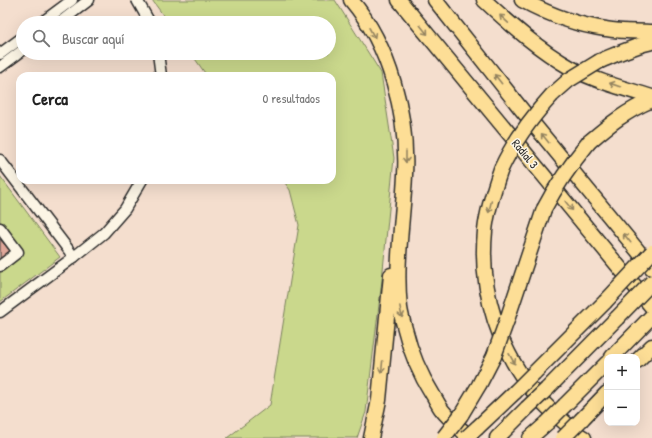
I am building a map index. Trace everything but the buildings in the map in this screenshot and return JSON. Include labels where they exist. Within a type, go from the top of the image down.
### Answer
[{"type":"highway","points":[[351,0],[357,7],[381,50],[395,87],[403,130],[406,151],[398,270],[400,309],[411,353],[423,380],[442,410],[473,433]]},
{"type":"highway","name":"Radial 3","points":[[399,0],[652,307]]},
{"type":"highway","points":[[435,0],[522,110],[652,268]]},
{"type":"highway","points":[[484,0],[525,37],[572,68],[614,86],[652,97]]},
{"type":"highway","points":[[522,0],[542,11],[594,27],[624,31],[652,32]]},
{"type":"highway","points":[[584,438],[540,399],[520,374],[505,346],[494,319],[486,291],[484,261],[485,230],[490,204],[501,169],[523,130],[552,95],[569,80],[600,61],[620,52],[652,42]]},
{"type":"highway","points":[[443,437],[461,415],[494,356],[544,209],[557,183],[589,142],[613,121],[638,106],[652,100]]},
{"type":"highway","points":[[371,438],[379,400],[397,216],[405,175]]},
{"type":"highway","points":[[466,438],[515,392],[605,302],[652,252]]},
{"type":"highway","points":[[497,438],[652,282]]},
{"type":"highway","points":[[615,354],[652,316]]},
{"type":"highway","points":[[640,358],[650,348]]},
{"type":"highway","points":[[530,438],[566,405],[604,365]]},
{"type":"highway","points":[[563,438],[604,396]]},
{"type":"street","points":[[51,16],[72,0]]},
{"type":"street","points":[[67,16],[89,0]]},
{"type":"street","points":[[138,0],[146,16]]},
{"type":"street","points":[[0,54],[16,42]]},
{"type":"street","points":[[0,67],[16,55]]},
{"type":"street","points":[[159,60],[160,72]]},
{"type":"street","points":[[0,160],[16,181]]},
{"type":"street","points":[[18,184],[74,257]]},
{"type":"street","points":[[0,312],[104,233],[125,209],[140,184]]},
{"type":"street","points":[[0,228],[18,252],[0,266]]},
{"type":"green space","points":[[152,0],[335,0],[381,73],[394,158],[382,280],[366,412],[357,438],[227,438],[270,405],[299,225],[290,190],[286,184],[336,184],[336,72],[204,72],[196,60],[336,60],[336,16],[164,16]]},
{"type":"green space","points":[[0,176],[60,257],[0,302],[0,262],[12,253],[0,237]]}]
